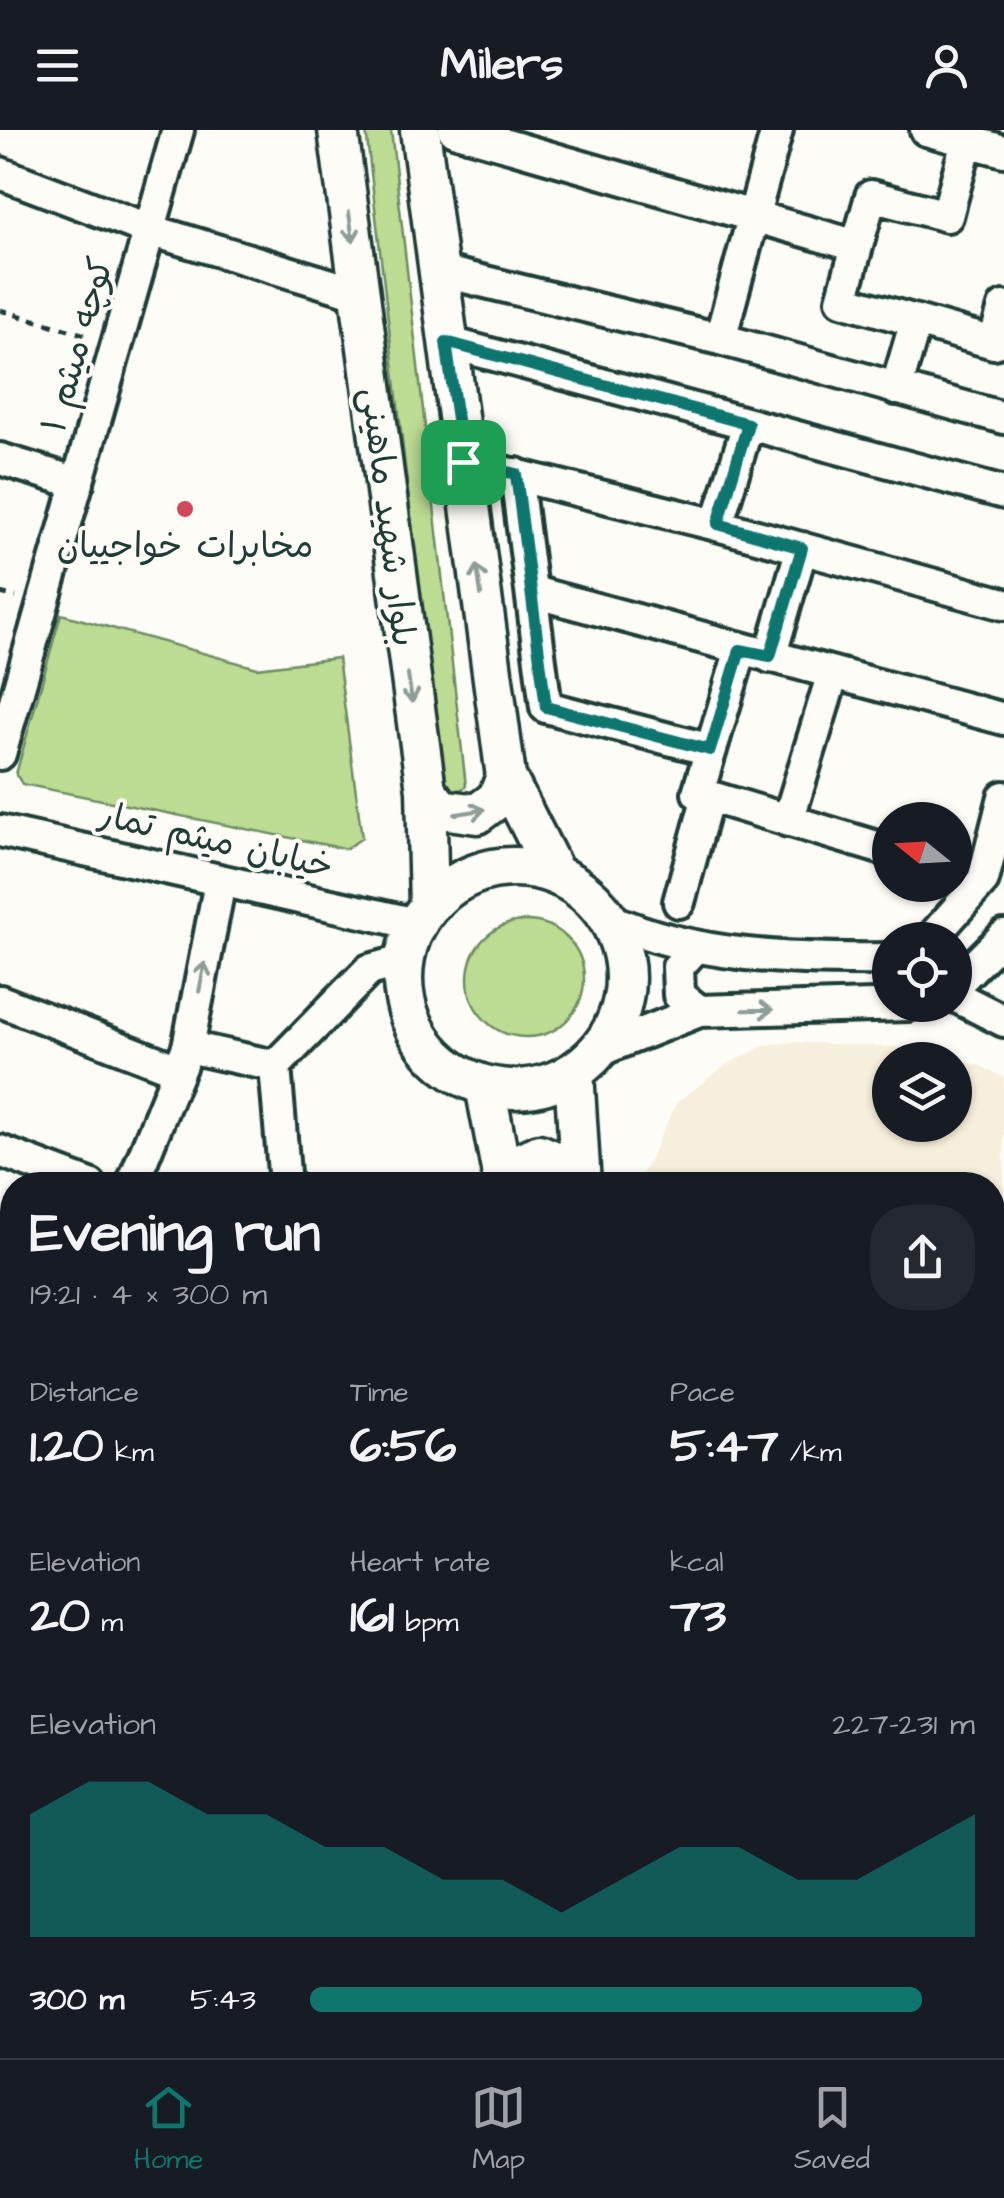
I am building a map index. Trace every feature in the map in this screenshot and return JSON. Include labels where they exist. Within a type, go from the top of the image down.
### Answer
[{"type":"main road","name":"بلوار شهید ماهینی","points":[[338,130],[426,790],[422,914]]},
{"type":"main road","points":[[420,130],[506,777],[556,874]]},
{"type":"main road","points":[[426,790],[442,809],[477,814],[497,800],[506,777]]},
{"type":"main road","points":[[521,866],[556,874],[586,892],[608,918],[622,951],[625,986],[616,1021],[586,1061],[546,1085],[516,1090],[486,1086],[458,1076],[435,1058],[417,1035],[404,999],[403,960],[422,914],[455,882],[487,869],[521,866]]},
{"type":"main road","points":[[580,1172],[586,1061]]},
{"type":"main road","points":[[486,1086],[504,1172]]},
{"type":"main road","points":[[514,1172],[519,1164],[540,1154],[570,1172]]},
{"type":"street","name":"کوچه میثم ۱","points":[[2,736],[178,130]]},
{"type":"street","points":[[454,130],[857,246]]},
{"type":"street","points":[[720,339],[777,130]]},
{"type":"street","points":[[926,130],[969,135],[1004,150]]},
{"type":"street","points":[[969,135],[947,216],[871,196],[842,300],[994,343],[1004,307]]},
{"type":"street","points":[[0,173],[150,230],[361,294]]},
{"type":"street","points":[[436,270],[720,339],[1004,418]]},
{"type":"street","points":[[896,389],[916,321]]},
{"type":"street","points":[[446,342],[1004,493]]},
{"type":"street","points":[[718,524],[748,424]]},
{"type":"street","points":[[0,459],[78,483]]},
{"type":"street","points":[[463,462],[718,524],[1004,604]]},
{"type":"street","points":[[516,474],[546,707],[710,750]]},
{"type":"street","points":[[802,548],[710,750],[698,793],[872,846]]},
{"type":"street","points":[[533,592],[1004,719]]},
{"type":"street","points":[[788,820],[833,672]]},
{"type":"street","points":[[679,902],[708,796]]},
{"type":"street","points":[[972,868],[1004,797]]},
{"type":"street","name":"خیابان میثم تمار","points":[[0,830],[220,882],[422,914]]},
{"type":"street","points":[[137,1172],[183,1058],[220,882]]},
{"type":"street","points":[[949,922],[962,909],[963,902]]},
{"type":"street","points":[[608,918],[650,938],[694,949],[872,958]]},
{"type":"street","points":[[973,973],[1004,936]]},
{"type":"street","points":[[694,949],[678,967],[679,995],[699,1011]]},
{"type":"street","points":[[284,1172],[275,1066],[369,970],[403,960]]},
{"type":"street","points":[[0,1001],[183,1058],[275,1066]]},
{"type":"street","points":[[972,1005],[1004,1021]]},
{"type":"street","points":[[586,1061],[699,1011],[872,1006]]},
{"type":"street","points":[[0,1151],[56,1172]]},
{"type":"path","points":[[0,310],[116,343]]},
{"type":"shaded area","points":[[794,1042],[872,1046],[872,1142],[972,1142],[972,1064],[1004,1078],[1004,1172],[643,1172],[677,1102],[726,1065],[765,1045]]},
{"type":"green space","points":[[366,130],[391,130],[466,786],[456,793],[442,784]]},
{"type":"green space","points":[[61,614],[257,668],[338,658],[362,838],[346,849],[22,784],[16,774]]},
{"type":"green space","points":[[526,921],[548,925],[567,938],[580,957],[584,979],[580,1001],[567,1020],[548,1033],[526,1037],[504,1033],[485,1020],[472,1001],[468,979],[472,957],[485,938],[504,925]]},
{"type":"place","name":"مخابرات خواجییان","points":[[185,509]]},
{"type":"route","points":[[446,342],[748,424],[718,524],[802,548],[770,656],[740,650],[710,750],[546,707],[516,474],[510,476],[463,462],[446,342]]}]
